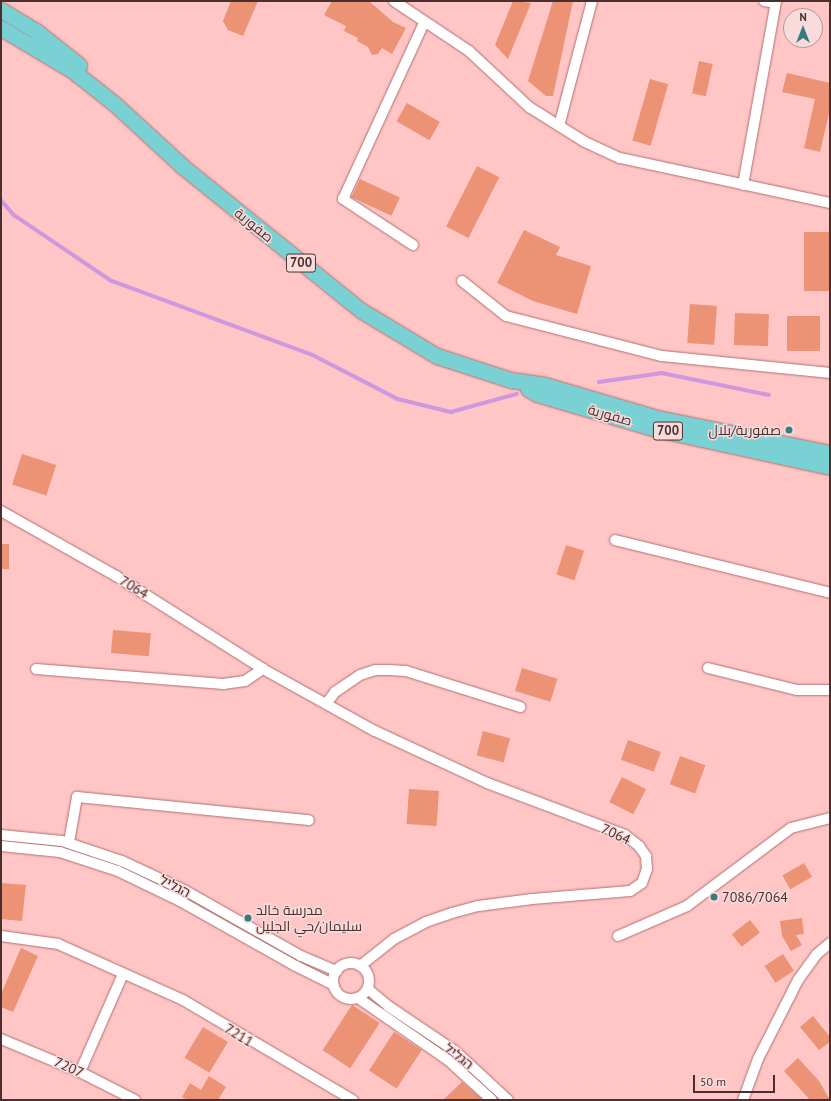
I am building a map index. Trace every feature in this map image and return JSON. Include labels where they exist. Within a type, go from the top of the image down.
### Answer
[{"type":"main road","name":"700","points":[[1,10],[36,31],[72,59],[116,106]]},
{"type":"main road","name":"700","points":[[1,28],[55,59],[116,106]]},
{"type":"main road","name":"صفورية","points":[[116,106],[182,166],[362,311],[436,356],[511,380],[545,385],[658,418],[830,452]]},
{"type":"main road","name":"صفورية","points":[[511,380],[537,394],[656,428],[830,467]]},
{"type":"street","points":[[394,1],[424,23],[469,51],[529,107],[558,126],[620,158],[830,203]]},
{"type":"street","points":[[558,126],[592,1]]},
{"type":"street","points":[[743,185],[776,2],[764,1]]},
{"type":"street","points":[[413,245],[343,199],[424,23]]},
{"type":"street","points":[[462,281],[506,316],[662,356],[830,373]]},
{"type":"street","name":"7064","points":[[1,511],[122,580],[263,669],[375,731],[487,784],[625,835],[639,846],[646,856],[647,869],[642,883],[630,891],[532,899],[452,913],[426,922],[394,939],[360,966]]},
{"type":"street","points":[[615,540],[830,593]]},
{"type":"street","points":[[708,668],[797,690],[830,690]]},
{"type":"street","points":[[36,669],[223,684],[245,681],[263,669]]},
{"type":"street","points":[[326,704],[335,692],[360,675],[375,670],[389,670],[406,671],[520,707]]},
{"type":"street","points":[[69,842],[77,797],[309,820]]},
{"type":"street","points":[[618,936],[687,906],[791,828],[830,818]]},
{"type":"street","name":"הגליל","points":[[1,835],[69,842],[136,867],[186,891],[301,956],[337,971]]},
{"type":"street","name":"הגליל","points":[[1,846],[60,852],[118,871],[180,901],[296,966],[334,985]]},
{"type":"street","name":"7211","points":[[1,936],[58,944],[183,1000],[353,1100]]},
{"type":"street","points":[[743,1100],[758,1059],[798,980],[817,954],[830,943]]},
{"type":"street","points":[[352,963],[360,966],[368,974],[368,989],[358,998],[344,998],[338,994],[334,985],[337,971],[344,964],[352,963]]},
{"type":"street","points":[[80,1072],[123,974]]},
{"type":"street","name":"הגליל","points":[[368,989],[388,1006],[455,1051],[508,1100]]},
{"type":"street","name":"הגליל","points":[[358,998],[448,1060],[492,1100]]},
{"type":"street","name":"7207","points":[[1,1039],[80,1072],[135,1100]]},
{"type":"building","points":[[231,1],[258,1],[243,36],[228,30],[223,21]]},
{"type":"building","points":[[332,1],[369,1],[393,22],[406,28],[392,54],[382,48],[378,54],[372,55],[368,47],[357,41],[358,38],[344,31],[346,26],[324,15]]},
{"type":"building","points":[[513,1],[531,3],[508,59],[495,45]]},
{"type":"building","points":[[553,1],[573,1],[553,96],[546,96],[528,81]]},
{"type":"building","points":[[699,61],[713,64],[706,96],[692,93]]},
{"type":"building","points":[[787,73],[830,83],[830,109],[820,152],[804,148],[815,99],[782,92]]},
{"type":"building","points":[[650,79],[668,84],[651,146],[632,141]]},
{"type":"building","points":[[407,103],[440,122],[429,140],[396,121]]},
{"type":"building","points":[[477,166],[499,177],[468,238],[446,227]]},
{"type":"building","points":[[360,179],[400,198],[391,216],[352,197]]},
{"type":"building","points":[[524,230],[560,247],[556,255],[591,266],[577,314],[533,301],[497,283]]},
{"type":"building","points":[[804,232],[830,232],[830,291],[804,291]]},
{"type":"building","points":[[690,304],[717,306],[714,345],[687,343]]},
{"type":"building","points":[[735,313],[769,314],[768,346],[734,345]]},
{"type":"building","points":[[787,316],[820,316],[820,351],[787,351]]},
{"type":"building","points":[[22,454],[56,465],[46,496],[12,484]]},
{"type":"building","points":[[1,544],[9,544],[9,569],[1,569]]},
{"type":"building","points":[[566,545],[584,551],[574,580],[556,574]]},
{"type":"building","points":[[113,630],[151,633],[149,656],[111,653]]},
{"type":"building","points":[[522,668],[557,679],[550,702],[515,691]]},
{"type":"building","points":[[483,731],[510,738],[504,762],[477,755]]},
{"type":"building","points":[[628,740],[661,752],[654,772],[621,760]]},
{"type":"building","points":[[680,756],[705,765],[695,793],[670,784]]},
{"type":"building","points":[[622,777],[646,789],[633,814],[609,802]]},
{"type":"building","points":[[409,789],[439,791],[436,826],[407,824]]},
{"type":"building","points":[[804,863],[812,877],[790,889],[782,876]]},
{"type":"building","points":[[1,883],[26,885],[22,921],[1,919]]},
{"type":"building","points":[[802,918],[804,934],[796,935],[802,945],[791,951],[782,936],[780,921]]},
{"type":"building","points":[[750,920],[760,933],[742,947],[732,934]]},
{"type":"building","points":[[21,948],[38,956],[13,1012],[1,1007],[1,994]]},
{"type":"building","points":[[783,954],[794,971],[775,983],[765,966]]},
{"type":"building","points":[[352,1005],[380,1023],[350,1068],[323,1050]]},
{"type":"building","points":[[813,1016],[830,1037],[830,1042],[819,1050],[800,1027]]},
{"type":"building","points":[[203,1027],[228,1042],[209,1073],[184,1058]]},
{"type":"building","points":[[394,1032],[422,1050],[397,1089],[369,1071]]},
{"type":"building","points":[[798,1058],[819,1081],[830,1100],[810,1100],[784,1071]]},
{"type":"building","points":[[209,1076],[226,1087],[218,1100],[188,1100],[182,1097],[190,1083],[201,1090]]},
{"type":"building","points":[[462,1082],[481,1098],[482,1100],[443,1100]]},
{"type":"waterway","points":[[1,200],[14,215],[112,281],[313,355],[398,399],[451,412],[517,394]]},
{"type":"waterway","points":[[599,382],[662,373],[769,395]]},
{"type":"place","name":"صفورية/بلال","points":[[789,430]]},
{"type":"place","name":"7086/7064","points":[[714,897]]},
{"type":"place","name":"مدرسة خالد سليمان/حي الجليل","points":[[248,918]]}]
